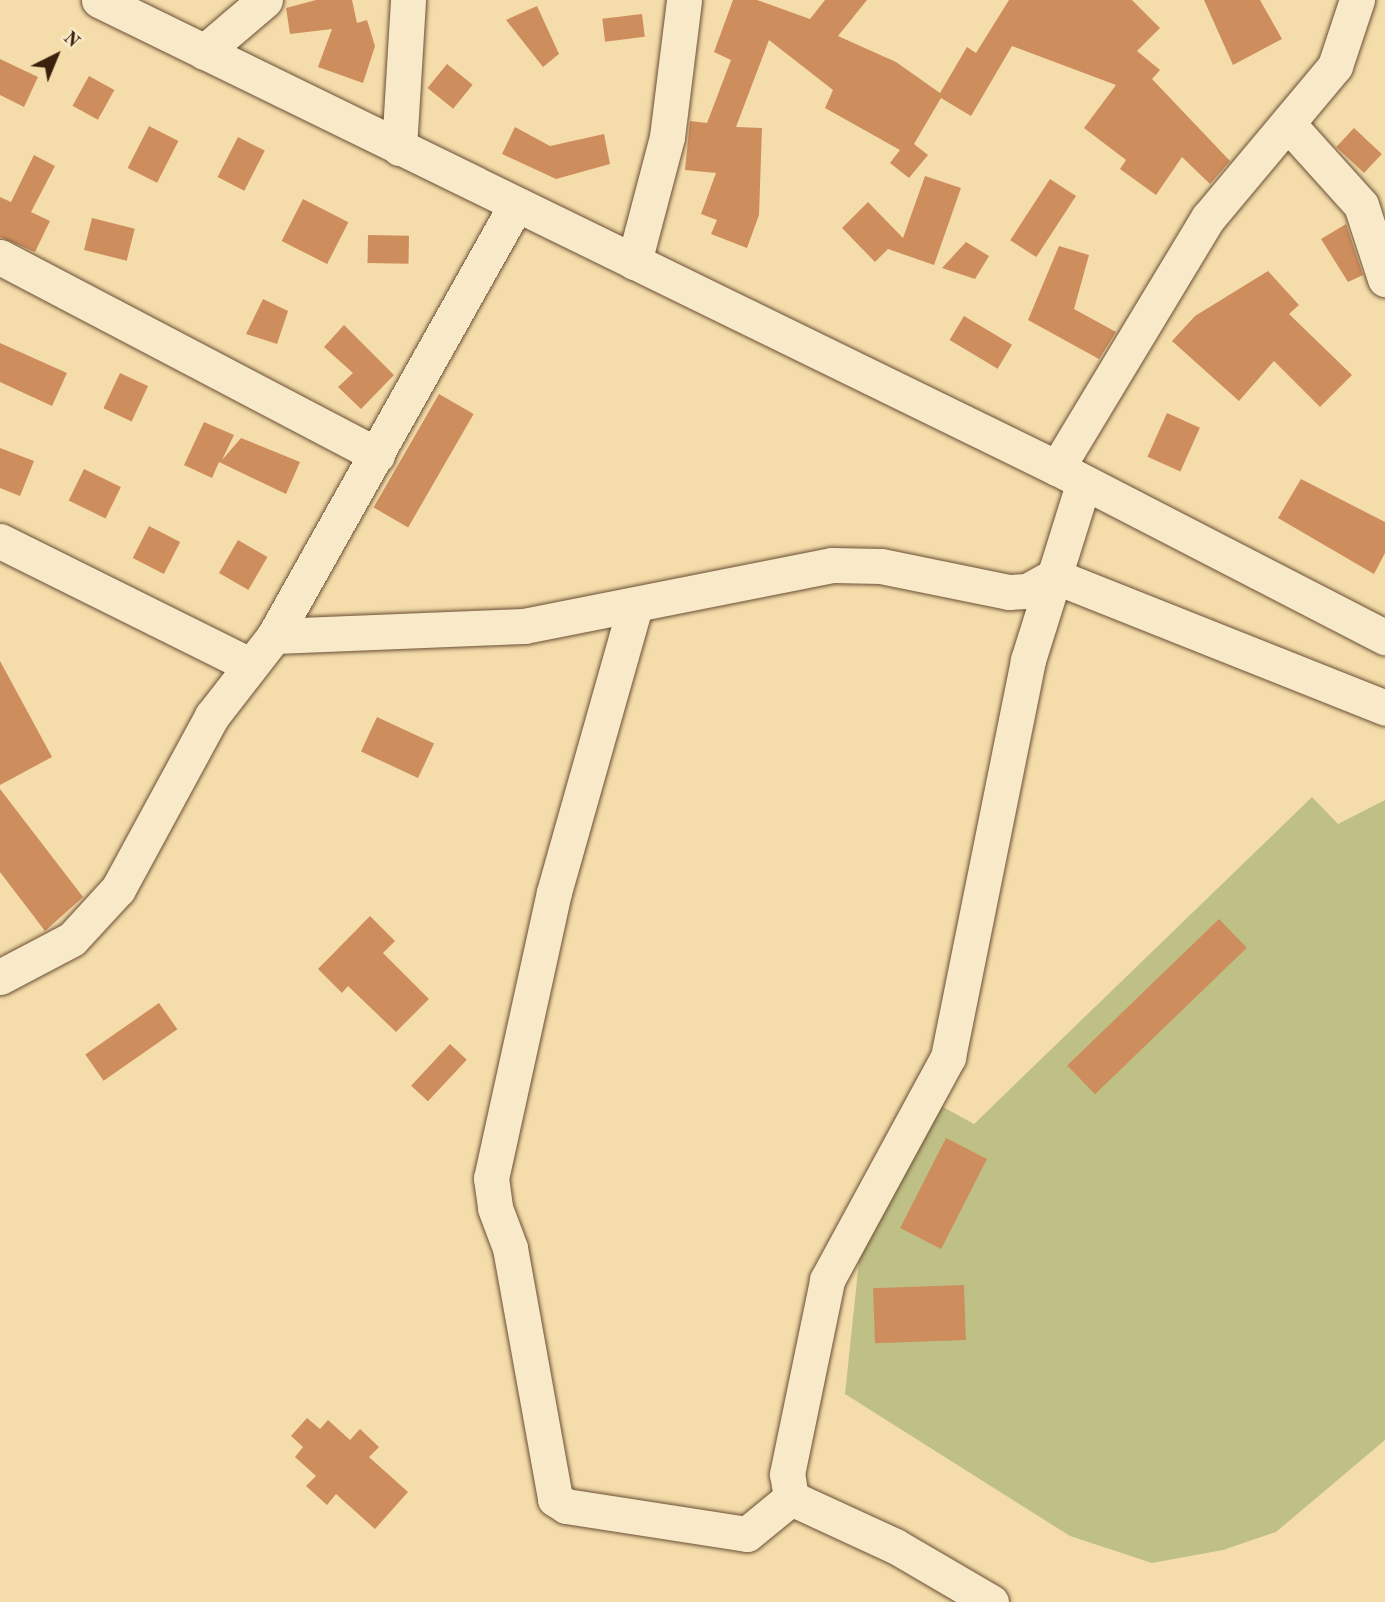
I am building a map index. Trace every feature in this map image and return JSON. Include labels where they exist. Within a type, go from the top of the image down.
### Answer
[{"type":"street","points":[[99,0],[1070,476],[1385,637]]},
{"type":"street","points":[[204,52],[265,0]]},
{"type":"street","points":[[399,148],[408,0]]},
{"type":"street","points":[[634,261],[667,137],[684,0]]},
{"type":"street","points":[[791,1497],[787,1474],[827,1280],[947,1057],[1028,660],[1054,576],[1070,476],[1208,218],[1335,65],[1357,0]]},
{"type":"street","points":[[1288,124],[1361,205],[1385,279]]},
{"type":"street","points":[[0,977],[53,953],[102,909],[212,716],[274,636],[515,206]]},
{"type":"street","points":[[0,257],[377,455]]},
{"type":"street","points":[[0,541],[250,665]]},
{"type":"street","points":[[274,636],[524,626],[832,565],[881,566],[1009,592],[1027,591],[1054,576]]},
{"type":"street","points":[[1054,576],[1385,708]]},
{"type":"street","points":[[635,606],[554,892],[491,1178],[495,1208],[510,1248],[555,1499],[566,1506],[747,1534],[791,1497]]},
{"type":"street","points":[[791,1497],[895,1545],[991,1602]]},
{"type":"green space","points":[[1312,797],[1338,824],[1385,800],[1385,1440],[1276,1532],[1223,1550],[1152,1563],[1070,1536],[845,1394],[859,1261],[934,1102],[974,1124]]},
{"type":"building","points":[[316,0],[352,0],[357,23],[367,20],[375,46],[363,83],[318,67],[332,29],[290,34],[286,8]]},
{"type":"building","points":[[733,0],[757,0],[810,19],[825,0],[867,0],[838,36],[896,62],[940,93],[967,47],[976,53],[1009,0],[1132,0],[1160,28],[1137,51],[1160,70],[1152,79],[1230,161],[1210,184],[1182,157],[1156,195],[1120,169],[1126,160],[1084,128],[1116,85],[1012,46],[971,116],[941,98],[914,144],[928,155],[909,178],[890,163],[900,150],[825,108],[833,90],[769,40],[736,127],[762,128],[759,215],[747,248],[711,234],[717,220],[701,214],[716,173],[685,170],[690,121],[707,123],[731,60],[714,52]]},
{"type":"building","points":[[1204,0],[1260,0],[1282,39],[1233,65]]},
{"type":"building","points":[[537,6],[559,54],[543,67],[506,20]]},
{"type":"building","points":[[642,14],[645,37],[605,42],[602,19]]},
{"type":"building","points":[[0,59],[38,77],[24,107],[0,95]]},
{"type":"building","points":[[447,64],[473,85],[453,109],[427,88]]},
{"type":"building","points":[[89,76],[114,90],[98,120],[73,106]]},
{"type":"building","points":[[149,126],[178,141],[157,183],[128,168]]},
{"type":"building","points":[[515,127],[550,146],[604,134],[610,164],[556,179],[502,154]]},
{"type":"building","points":[[1354,128],[1382,154],[1364,173],[1336,147]]},
{"type":"building","points":[[238,137],[265,151],[244,191],[218,177]]},
{"type":"building","points":[[34,155],[55,166],[31,212],[50,221],[35,252],[0,237],[0,197],[11,202]]},
{"type":"building","points":[[925,176],[961,188],[934,265],[888,249],[875,262],[842,228],[868,202],[903,238]]},
{"type":"building","points":[[1050,179],[1076,196],[1036,257],[1010,240]]},
{"type":"building","points":[[303,199],[348,222],[327,264],[282,241]]},
{"type":"building","points":[[92,218],[135,229],[127,261],[84,250]]},
{"type":"building","points":[[1346,224],[1363,275],[1348,282],[1321,239]]},
{"type":"building","points":[[368,235],[409,236],[409,264],[368,263]]},
{"type":"building","points":[[966,242],[989,256],[975,279],[942,268]]},
{"type":"building","points":[[1059,246],[1089,255],[1074,309],[1116,332],[1099,359],[1028,320]]},
{"type":"building","points":[[1268,271],[1299,305],[1289,314],[1352,375],[1320,407],[1274,361],[1239,401],[1172,341],[1195,316]]},
{"type":"building","points":[[263,299],[288,311],[277,344],[246,334]]},
{"type":"building","points":[[964,316],[1012,345],[998,369],[950,340]]},
{"type":"building","points":[[344,325],[394,375],[361,409],[338,387],[353,373],[324,347]]},
{"type":"building","points":[[0,343],[67,373],[52,406],[0,382]]},
{"type":"building","points":[[120,373],[148,386],[132,421],[104,408]]},
{"type":"building","points":[[439,394],[474,414],[408,527],[374,507]]},
{"type":"building","points":[[1167,413],[1200,428],[1180,471],[1147,457]]},
{"type":"building","points":[[204,422],[234,435],[222,460],[241,438],[300,462],[286,494],[219,462],[212,478],[184,465]]},
{"type":"building","points":[[0,448],[34,461],[20,496],[0,488]]},
{"type":"building","points":[[84,469],[121,487],[106,518],[69,500]]},
{"type":"building","points":[[1301,479],[1385,522],[1385,553],[1374,574],[1278,518]]},
{"type":"building","points":[[149,526],[180,542],[164,574],[133,558]]},
{"type":"building","points":[[238,540],[267,557],[248,590],[219,573]]},
{"type":"building","points":[[0,661],[52,757],[0,785]]},
{"type":"building","points":[[377,717],[434,744],[418,778],[361,751]]},
{"type":"building","points":[[0,789],[83,897],[45,931],[0,872]]},
{"type":"building","points":[[370,916],[395,941],[383,953],[429,999],[396,1032],[348,986],[342,993],[318,969]]},
{"type":"building","points":[[1219,919],[1247,948],[1095,1094],[1067,1066]]},
{"type":"building","points":[[159,1003],[177,1029],[104,1081],[85,1055]]},
{"type":"building","points":[[450,1044],[467,1060],[428,1101],[411,1086]]},
{"type":"building","points":[[946,1138],[987,1159],[941,1249],[900,1228]]},
{"type":"building","points":[[964,1285],[966,1340],[875,1343],[873,1288]]},
{"type":"building","points":[[307,1418],[320,1429],[328,1420],[350,1440],[360,1429],[379,1447],[369,1457],[408,1492],[375,1529],[336,1494],[327,1505],[306,1486],[316,1476],[295,1457],[303,1447],[291,1436]]}]
